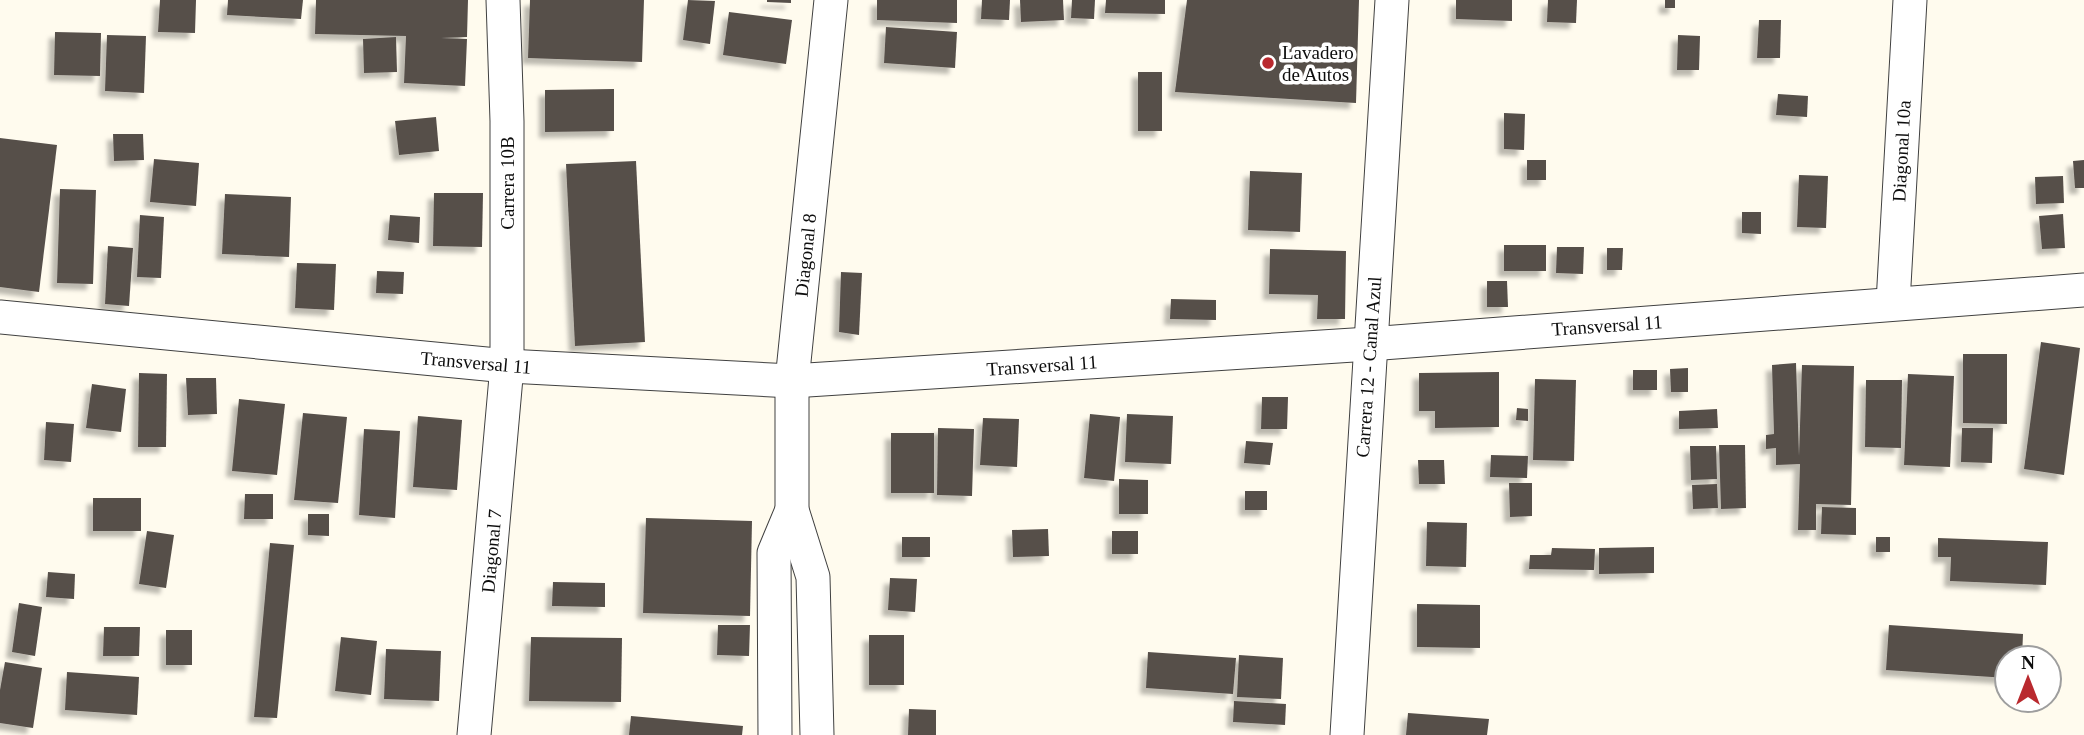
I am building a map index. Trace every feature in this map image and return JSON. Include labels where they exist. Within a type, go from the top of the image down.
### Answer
[{"type":"street","name":"Carrera 10B","points":[[503,0],[507,121],[507,366]]},
{"type":"street","name":"Diagonal 8","points":[[817,735],[813,577],[792,510],[792,381],[831,0]]},
{"type":"street","name":"Carrera 12 - Canal Azul","points":[[1347,735],[1392,0]]},
{"type":"street","name":"Diagonal 10a","points":[[1893,303],[1910,0]]},
{"type":"street","name":"Transversal 11","points":[[0,317],[507,366],[792,381],[1369,344],[2084,290]]},
{"type":"street","name":"Diagonal 7","points":[[474,735],[507,366]]},
{"type":"street","name":"Diagonal 8","points":[[775,735],[774,553],[792,510]]},
{"type":"building","points":[[160,0],[196,0],[195,33],[158,32]]},
{"type":"building","points":[[228,0],[303,0],[301,19],[227,15]]},
{"type":"building","points":[[316,0],[468,0],[467,37],[441,38],[467,39],[465,86],[404,83],[406,36],[315,34]]},
{"type":"building","points":[[530,0],[644,0],[642,62],[528,58]]},
{"type":"building","points":[[688,0],[715,1],[710,44],[683,40]]},
{"type":"building","points":[[791,0],[791,3],[767,2]]},
{"type":"building","points":[[877,0],[957,0],[957,23],[877,20]]},
{"type":"building","points":[[982,0],[1010,0],[1009,20],[981,19]]},
{"type":"building","points":[[1020,0],[1063,0],[1064,20],[1021,22]]},
{"type":"building","points":[[1072,0],[1095,0],[1094,19],[1071,18]]},
{"type":"building","points":[[1106,0],[1165,0],[1165,14],[1105,13]]},
{"type":"building","name":"Lavadero de Autos","points":[[1187,0],[1359,0],[1356,103],[1175,92]]},
{"type":"building","points":[[1456,0],[1512,0],[1512,21],[1456,19]]},
{"type":"building","points":[[1548,0],[1577,0],[1576,23],[1547,22]]},
{"type":"building","points":[[1665,0],[1675,0],[1675,8],[1665,8]]},
{"type":"building","points":[[729,12],[792,20],[786,64],[723,55]]},
{"type":"building","points":[[1759,20],[1781,20],[1780,58],[1757,58]]},
{"type":"building","points":[[886,27],[957,32],[955,68],[884,63]]},
{"type":"building","points":[[55,32],[101,33],[100,76],[54,75]]},
{"type":"building","points":[[107,35],[146,36],[144,93],[105,91]]},
{"type":"building","points":[[1678,35],[1700,36],[1699,70],[1677,70]]},
{"type":"building","points":[[396,37],[397,72],[364,73],[363,39]]},
{"type":"building","points":[[1138,72],[1162,72],[1162,131],[1138,131]]},
{"type":"building","points":[[614,89],[614,131],[545,132],[545,90]]},
{"type":"building","points":[[1778,94],[1808,96],[1807,117],[1776,115]]},
{"type":"building","points":[[1504,113],[1525,114],[1524,150],[1504,149]]},
{"type":"building","points":[[436,117],[439,151],[399,155],[395,121]]},
{"type":"building","points":[[113,134],[143,134],[144,160],[114,161]]},
{"type":"building","points":[[0,138],[57,145],[39,292],[0,287]]},
{"type":"building","points":[[154,159],[199,163],[196,206],[150,202]]},
{"type":"building","points":[[1527,160],[1546,160],[1546,180],[1527,180]]},
{"type":"building","points":[[2084,160],[2084,188],[2075,188],[2073,161]]},
{"type":"building","points":[[636,161],[645,342],[575,346],[566,164]]},
{"type":"building","points":[[1250,171],[1302,173],[1300,232],[1248,230]]},
{"type":"building","points":[[1799,175],[1828,176],[1826,228],[1797,227]]},
{"type":"building","points":[[2063,176],[2064,203],[2036,204],[2035,177]]},
{"type":"building","points":[[60,189],[96,190],[93,284],[57,283]]},
{"type":"building","points":[[434,193],[483,193],[482,247],[433,246]]},
{"type":"building","points":[[225,194],[291,197],[289,257],[222,254]]},
{"type":"building","points":[[1742,212],[1761,212],[1761,234],[1742,233]]},
{"type":"building","points":[[2063,214],[2065,248],[2042,249],[2039,216]]},
{"type":"building","points":[[140,215],[164,217],[161,278],[137,277]]},
{"type":"building","points":[[390,215],[420,217],[419,243],[388,240]]},
{"type":"building","points":[[1504,245],[1546,245],[1546,271],[1504,271]]},
{"type":"building","points":[[108,246],[133,248],[129,306],[105,304]]},
{"type":"building","points":[[1557,247],[1584,247],[1583,274],[1556,273]]},
{"type":"building","points":[[1607,248],[1623,248],[1622,270],[1607,270]]},
{"type":"building","points":[[1270,249],[1346,251],[1345,319],[1317,319],[1318,295],[1269,294]]},
{"type":"building","points":[[297,263],[336,264],[334,310],[295,308]]},
{"type":"building","points":[[377,271],[404,272],[403,294],[376,293]]},
{"type":"building","points":[[841,272],[862,273],[859,335],[839,332]]},
{"type":"building","points":[[1487,281],[1507,281],[1508,307],[1487,307]]},
{"type":"building","points":[[1171,299],[1216,300],[1216,320],[1170,319]]},
{"type":"building","points":[[2041,342],[2080,348],[2064,475],[2024,469]]},
{"type":"building","points":[[1963,354],[2007,354],[2007,424],[1963,423]]},
{"type":"building","points":[[1796,363],[1799,456],[1802,365],[1854,366],[1851,505],[1816,504],[1816,530],[1798,530],[1800,464],[1776,465],[1776,448],[1766,449],[1766,435],[1774,434],[1772,365]]},
{"type":"building","points":[[1688,368],[1688,392],[1671,392],[1670,369]]},
{"type":"building","points":[[1633,370],[1657,370],[1657,390],[1633,390]]},
{"type":"building","points":[[1499,372],[1499,427],[1435,428],[1435,411],[1419,411],[1419,373]]},
{"type":"building","points":[[139,373],[167,374],[166,447],[138,447]]},
{"type":"building","points":[[1908,374],[1954,376],[1950,467],[1904,465]]},
{"type":"building","points":[[186,378],[216,378],[217,414],[188,415]]},
{"type":"building","points":[[1535,379],[1576,380],[1574,461],[1533,460]]},
{"type":"building","points":[[1866,380],[1902,380],[1901,448],[1865,447]]},
{"type":"building","points":[[92,384],[126,389],[121,432],[86,428]]},
{"type":"building","points":[[1262,397],[1288,397],[1287,429],[1261,429]]},
{"type":"building","points":[[239,399],[285,404],[277,475],[232,471]]},
{"type":"building","points":[[1517,408],[1528,409],[1528,421],[1516,420]]},
{"type":"building","points":[[1717,409],[1718,428],[1679,429],[1679,411]]},
{"type":"building","points":[[303,413],[347,417],[338,503],[294,500]]},
{"type":"building","points":[[1090,414],[1120,417],[1114,481],[1084,478]]},
{"type":"building","points":[[1127,414],[1173,416],[1171,464],[1125,462]]},
{"type":"building","points":[[418,416],[462,420],[457,490],[413,487]]},
{"type":"building","points":[[983,418],[1019,419],[1017,467],[980,465]]},
{"type":"building","points":[[46,422],[74,424],[71,462],[44,460]]},
{"type":"building","points":[[938,428],[974,429],[972,496],[937,495]]},
{"type":"building","points":[[1962,428],[1993,428],[1992,463],[1961,462]]},
{"type":"building","points":[[364,429],[400,431],[395,518],[359,515]]},
{"type":"building","points":[[891,433],[934,433],[934,493],[891,493]]},
{"type":"building","points":[[1246,441],[1273,443],[1270,465],[1244,463]]},
{"type":"building","points":[[1719,445],[1745,445],[1746,508],[1721,509]]},
{"type":"building","points":[[1690,446],[1716,446],[1717,479],[1691,480]]},
{"type":"building","points":[[1491,455],[1528,456],[1527,478],[1490,477]]},
{"type":"building","points":[[1418,460],[1444,460],[1445,484],[1419,484]]},
{"type":"building","points":[[1119,479],[1148,480],[1148,514],[1119,514]]},
{"type":"building","points":[[1509,483],[1532,483],[1532,516],[1510,517]]},
{"type":"building","points":[[1717,484],[1718,508],[1693,509],[1692,485]]},
{"type":"building","points":[[1245,491],[1267,491],[1267,510],[1245,510]]},
{"type":"building","points":[[245,494],[273,494],[273,519],[244,519]]},
{"type":"building","points":[[93,498],[141,498],[141,531],[93,531]]},
{"type":"building","points":[[1822,507],[1856,508],[1856,535],[1821,534]]},
{"type":"building","points":[[308,514],[329,514],[329,536],[308,535]]},
{"type":"building","points":[[646,518],[752,521],[750,616],[643,613]]},
{"type":"building","points":[[1427,522],[1467,523],[1466,567],[1426,566]]},
{"type":"building","points":[[1048,529],[1049,556],[1013,557],[1012,530]]},
{"type":"building","points":[[147,531],[174,535],[166,588],[139,584]]},
{"type":"building","points":[[1112,531],[1138,531],[1138,554],[1112,554]]},
{"type":"building","points":[[902,537],[930,537],[930,557],[902,557]]},
{"type":"building","points":[[1876,537],[1890,537],[1890,552],[1876,552]]},
{"type":"building","points":[[1938,538],[2048,542],[2046,585],[1950,581],[1951,557],[1938,557]]},
{"type":"building","points":[[270,543],[294,545],[277,718],[254,717]]},
{"type":"building","points":[[1654,547],[1654,573],[1599,574],[1599,548]]},
{"type":"building","points":[[1552,548],[1595,549],[1594,570],[1529,569],[1530,555],[1551,555]]},
{"type":"building","points":[[48,572],[75,574],[74,599],[46,597]]},
{"type":"building","points":[[890,578],[917,579],[915,612],[888,610]]},
{"type":"building","points":[[553,582],[605,583],[605,607],[552,606]]},
{"type":"building","points":[[19,603],[42,607],[35,656],[12,652]]},
{"type":"building","points":[[1417,604],[1480,605],[1480,648],[1417,647]]},
{"type":"building","points":[[718,625],[750,625],[749,656],[717,655]]},
{"type":"building","points":[[1889,625],[2023,634],[2023,644],[1993,644],[1993,677],[1886,670]]},
{"type":"building","points":[[104,627],[140,627],[139,656],[103,656]]},
{"type":"building","points":[[166,630],[192,630],[192,665],[166,665]]},
{"type":"building","points":[[869,635],[904,635],[904,685],[869,685]]},
{"type":"building","points":[[341,637],[377,641],[371,695],[335,691]]},
{"type":"building","points":[[531,637],[622,638],[621,702],[529,701]]},
{"type":"building","points":[[386,649],[441,651],[439,701],[384,699]]},
{"type":"building","points":[[1148,652],[1236,658],[1233,694],[1146,688]]},
{"type":"building","points":[[1239,655],[1283,658],[1281,699],[1237,697]]},
{"type":"building","points":[[5,662],[42,668],[33,728],[0,723],[0,690]]},
{"type":"building","points":[[67,672],[139,677],[137,715],[65,710]]},
{"type":"building","points":[[1234,701],[1286,704],[1285,725],[1233,722]]},
{"type":"building","points":[[909,709],[936,710],[936,735],[908,735]]},
{"type":"building","points":[[1408,713],[1489,719],[1487,735],[1406,735]]},
{"type":"building","points":[[631,716],[743,726],[742,735],[629,735]]},
{"type":"place","name":"Lavadero de Autos","points":[[1268,63]]}]
